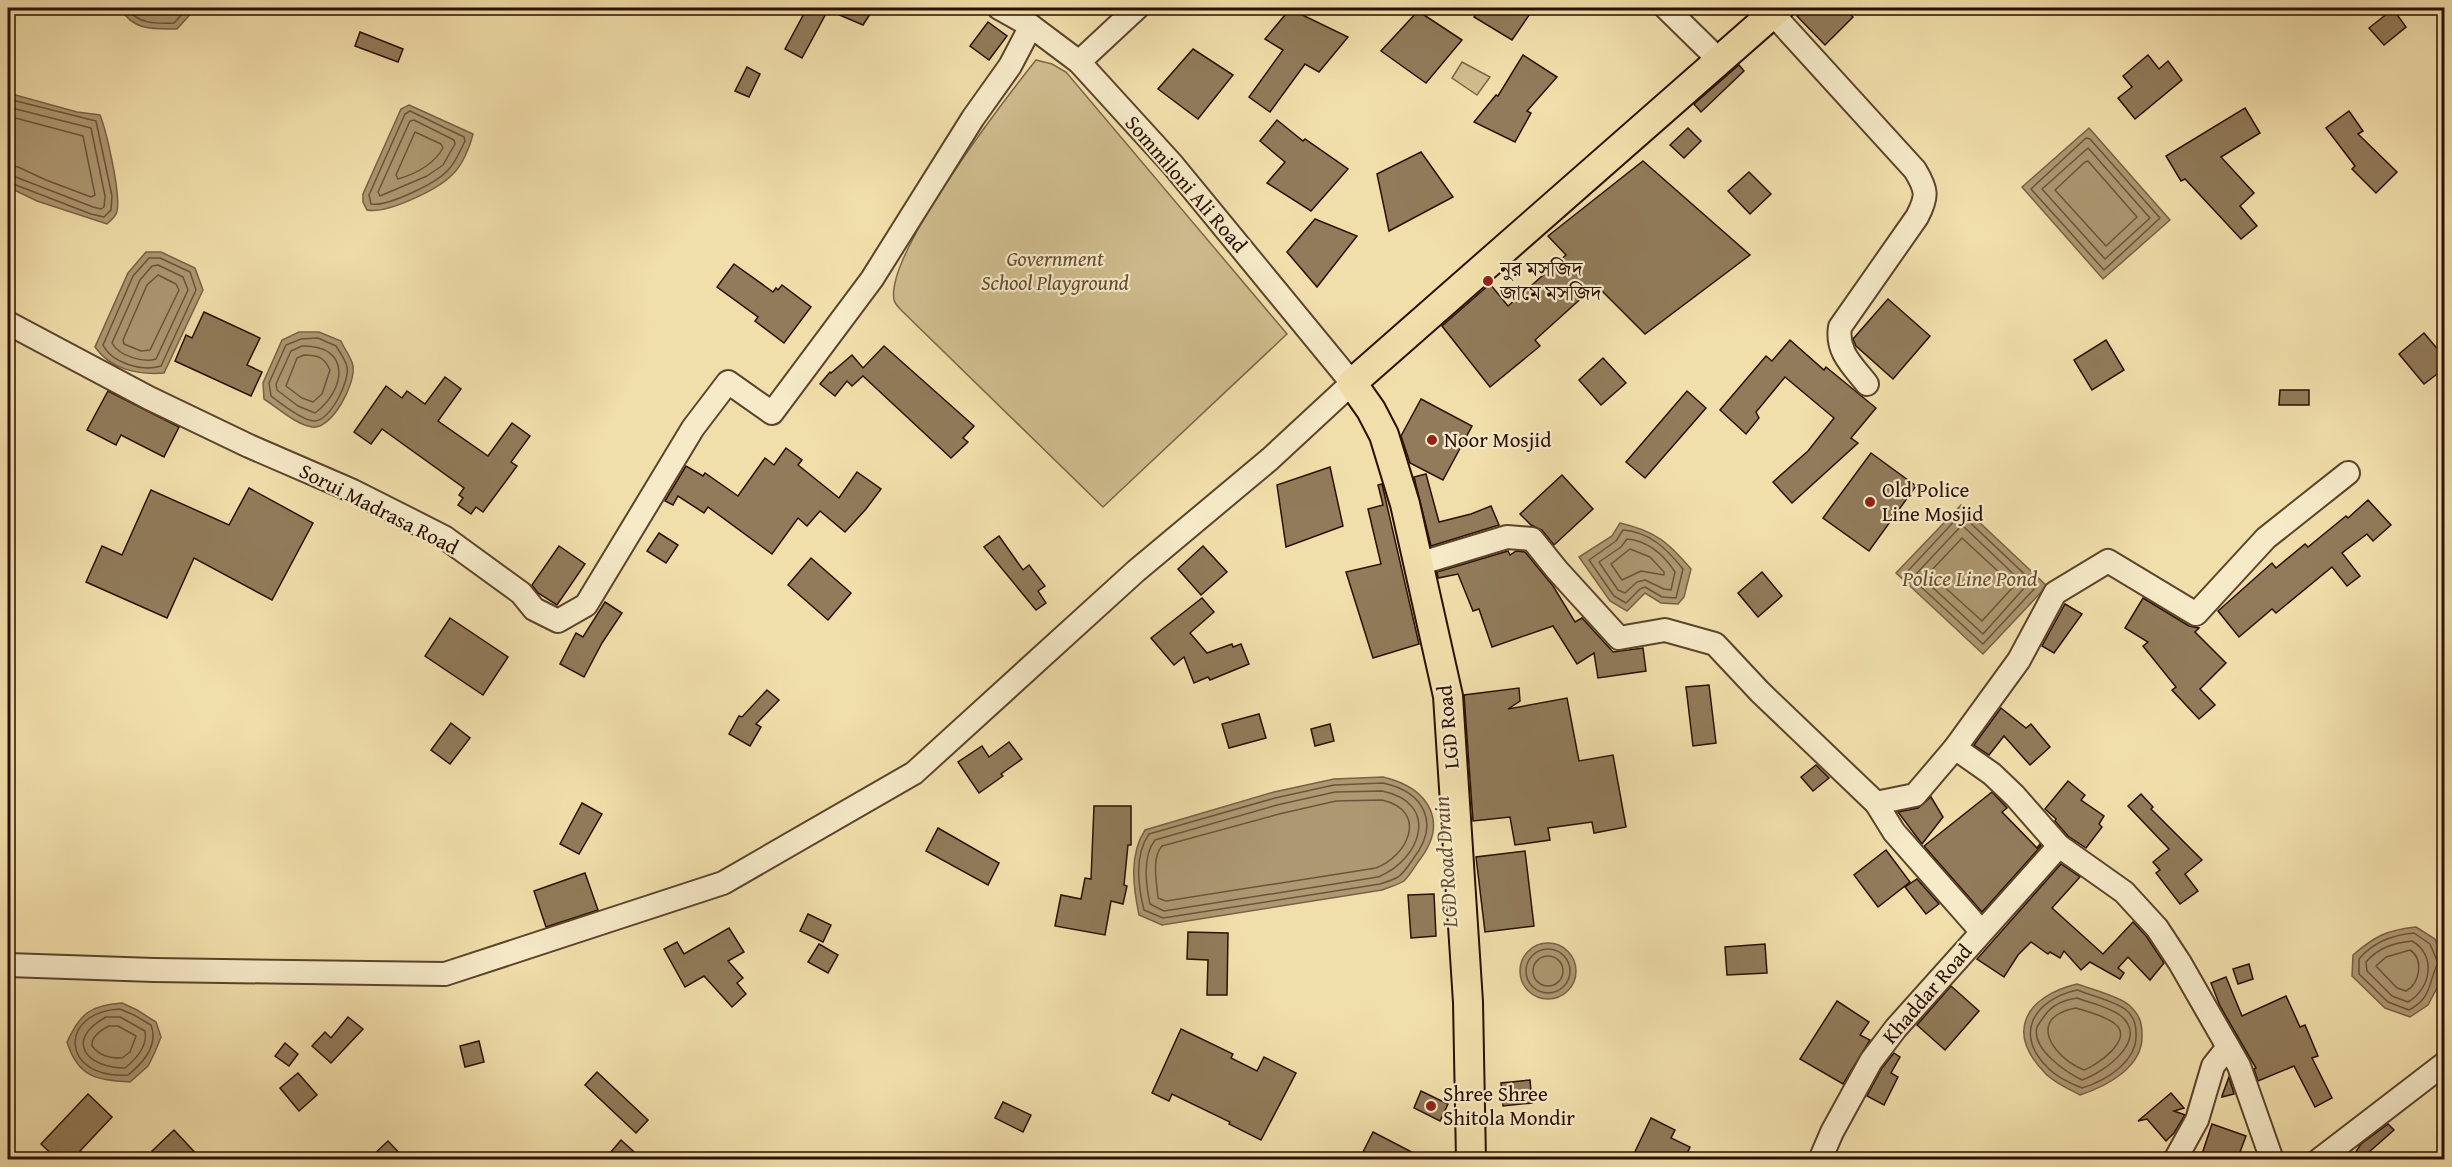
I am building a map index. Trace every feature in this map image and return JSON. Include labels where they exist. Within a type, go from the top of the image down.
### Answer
[{"type":"main road","points":[[1352,383],[1775,10]]},
{"type":"main road","name":"LGD Road","points":[[1352,383],[1371,410],[1384,435],[1405,504],[1448,696],[1468,1002],[1471,1160]]},
{"type":"street","name":"Sommiloni Ali Road","points":[[999,8],[1031,26],[1079,62],[1172,164],[1352,383]]},
{"type":"street","points":[[1079,62],[1137,8]]},
{"type":"street","points":[[1666,8],[1719,60]]},
{"type":"street","points":[[1775,10],[1916,170],[1925,186],[1925,201],[1917,217],[1840,327],[1838,339],[1842,352],[1868,384]]},
{"type":"street","name":"Sorui Madrasa Road","points":[[8,323],[149,398],[249,446],[353,490],[444,537],[521,593],[534,609],[558,621],[586,604],[693,428],[728,382],[772,413],[872,279],[973,118],[1010,66],[1031,26]]},
{"type":"street","points":[[8,964],[154,970],[445,974],[723,883],[914,773],[1136,571],[1270,459],[1352,383]]},
{"type":"street","points":[[1876,802],[1915,795],[1955,748],[2019,660],[2055,593],[2108,561],[2196,614],[2266,538],[2348,473]]},
{"type":"street","points":[[1418,564],[1507,537],[1532,539],[1619,638],[1665,630],[1715,644],[1760,692],[1876,802],[1894,832],[1981,931]]},
{"type":"street","points":[[1955,748],[2000,781],[2055,842],[2124,892],[2157,928],[2180,963],[2239,1066],[2272,1160]]},
{"type":"street","name":"Khaddar Road","points":[[1820,1160],[1871,1061],[1896,1028],[2055,842]]},
{"type":"street","points":[[2175,1160],[2197,1120],[2213,1066],[2228,1047]]},
{"type":"street","points":[[2319,1160],[2445,1064]]},
{"type":"green space","name":"Government School Playground","points":[[1036,60],[1052,64],[1066,72],[1287,334],[1103,507],[902,311],[894,300],[896,278],[908,249],[927,214],[999,107]]},
{"type":"green space","points":[[1462,62],[1490,77],[1477,95],[1452,78]]},
{"type":"water","points":[[120,8],[196,8],[177,29],[168,29],[138,25],[125,16]]},
{"type":"water","points":[[8,93],[77,112],[100,115],[110,149],[118,207],[114,218],[107,224],[37,201],[8,187]]},
{"type":"water","points":[[409,105],[473,134],[468,150],[456,171],[435,187],[399,205],[367,210],[363,202],[363,194],[401,109]]},
{"type":"water","points":[[2089,128],[2170,220],[2103,279],[2022,187]]},
{"type":"water","points":[[146,252],[161,252],[195,268],[203,290],[164,373],[135,372],[117,366],[95,347],[128,273]]},
{"type":"water","points":[[299,332],[319,332],[341,341],[353,366],[347,394],[335,414],[320,426],[312,427],[299,423],[264,399],[263,383],[282,340]]},
{"type":"water","name":"Police Line Pond","points":[[1961,505],[2047,586],[1983,654],[1896,573]]},
{"type":"water","points":[[1620,523],[1643,530],[1660,539],[1691,569],[1684,597],[1678,604],[1661,603],[1645,593],[1627,611],[1610,601],[1579,557],[1612,536]]},
{"type":"water","points":[[1383,777],[1399,782],[1423,798],[1430,809],[1433,820],[1428,847],[1404,881],[1382,890],[1162,925],[1139,915],[1134,882],[1134,860],[1145,830],[1274,792],[1334,779]]},
{"type":"water","points":[[2416,927],[2435,939],[2444,961],[2438,986],[2428,1005],[2410,1017],[2385,1008],[2352,976],[2353,955],[2382,935]]},
{"type":"water","points":[[1543,943],[1553,943],[1568,951],[1574,960],[1576,971],[1574,982],[1568,991],[1553,999],[1543,999],[1532,994],[1525,987],[1520,976],[1520,966],[1525,955],[1532,948]]},
{"type":"water","points":[[2077,984],[2112,996],[2129,1005],[2139,1018],[2142,1034],[2137,1056],[2122,1074],[2080,1095],[2045,1073],[2033,1058],[2026,1043],[2024,1030],[2027,1017],[2034,1006],[2045,997]]},
{"type":"water","points":[[122,1003],[156,1022],[161,1037],[148,1066],[130,1082],[98,1078],[83,1070],[71,1054],[67,1042],[77,1024],[87,1013],[102,1006]]},
{"type":"building","points":[[807,8],[874,8],[863,25],[828,10],[802,58],[785,49]]},
{"type":"building","points":[[1481,8],[1534,8],[1512,40],[1474,17]]},
{"type":"building","points":[[1806,8],[1844,8],[1853,17],[1825,45],[1797,16]]},
{"type":"building","points":[[1290,9],[1348,37],[1319,72],[1305,64],[1270,112],[1249,97],[1283,50],[1265,39]]},
{"type":"building","points":[[2393,9],[2406,27],[2384,45],[2369,28]]},
{"type":"building","points":[[1418,11],[1462,40],[1426,83],[1381,51]]},
{"type":"building","points":[[988,22],[1007,36],[989,60],[970,46]]},
{"type":"building","points":[[360,32],[403,49],[398,62],[355,46]]},
{"type":"building","points":[[1193,49],[1233,75],[1198,119],[1158,89]]},
{"type":"building","points":[[1523,55],[1557,77],[1527,111],[1531,113],[1515,142],[1474,122],[1496,95],[1498,96]]},
{"type":"building","points":[[2148,55],[2159,69],[2168,61],[2182,80],[2135,119],[2118,98],[2132,87],[2123,76]]},
{"type":"building","points":[[1739,65],[1744,71],[1701,112],[1694,104]]},
{"type":"building","points":[[747,67],[760,74],[749,97],[735,91]]},
{"type":"building","points":[[2245,108],[2260,133],[2221,157],[2254,193],[2240,206],[2257,226],[2241,239],[2185,179],[2181,181],[2166,156]]},
{"type":"building","points":[[2349,111],[2363,131],[2358,134],[2397,172],[2376,193],[2352,169],[2355,166],[2326,128]]},
{"type":"building","points":[[1277,120],[1303,141],[1305,139],[1348,169],[1311,211],[1267,183],[1285,162],[1260,141]]},
{"type":"building","points":[[1688,128],[1701,141],[1684,158],[1670,145]]},
{"type":"building","points":[[1421,152],[1453,197],[1389,231],[1377,174]]},
{"type":"building","points":[[1643,161],[1750,255],[1645,334],[1596,285],[1535,340],[1540,346],[1490,387],[1442,326],[1490,284],[1508,306],[1566,255],[1548,236]]},
{"type":"building","points":[[1749,172],[1771,194],[1750,214],[1728,191]]},
{"type":"building","points":[[1315,219],[1357,236],[1317,287],[1287,252]]},
{"type":"building","points":[[734,264],[773,292],[782,285],[811,307],[784,343],[755,321],[758,317],[717,287]]},
{"type":"building","points":[[1888,299],[1930,336],[1893,379],[1856,346],[1853,339]]},
{"type":"building","points":[[204,312],[260,338],[247,365],[262,372],[251,396],[175,361],[186,335],[192,338]]},
{"type":"building","points":[[2424,333],[2445,358],[2445,368],[2424,384],[2399,354]]},
{"type":"building","points":[[1790,340],[1824,370],[1826,367],[1876,408],[1851,438],[1858,443],[1792,503],[1773,482],[1808,451],[1834,418],[1785,377],[1756,412],[1759,418],[1746,434],[1720,410],[1766,356],[1772,361]]},
{"type":"building","points":[[2106,340],[2124,370],[2092,390],[2074,360]]},
{"type":"building","points":[[884,346],[974,426],[963,438],[968,442],[951,458],[863,376],[852,386],[847,381],[835,396],[820,384],[830,372],[852,355],[863,368]]},
{"type":"building","points":[[1603,358],[1626,383],[1601,405],[1579,380]]},
{"type":"building","points":[[445,377],[461,389],[438,421],[488,456],[512,423],[530,436],[511,462],[517,466],[483,512],[476,507],[471,514],[458,505],[463,498],[459,495],[464,488],[382,429],[371,444],[354,432],[386,386],[402,398],[407,391],[425,404]]},
{"type":"building","points":[[2280,390],[2309,390],[2309,405],[2279,405]]},
{"type":"building","points":[[108,391],[179,427],[164,457],[121,435],[116,445],[87,430]]},
{"type":"building","points":[[1687,391],[1706,408],[1645,478],[1626,462]]},
{"type":"building","name":"Noor Mosjid","points":[[1421,399],[1472,426],[1443,480],[1410,463],[1401,436]]},
{"type":"building","points":[[786,448],[802,460],[798,465],[839,498],[857,472],[881,489],[845,532],[820,511],[807,526],[798,518],[772,554],[708,507],[704,513],[678,496],[673,505],[665,501],[686,466],[703,476],[705,473],[738,496],[765,458],[774,465]]},
{"type":"building","name":"Old Police Line Mosjid","points":[[1871,453],[1916,486],[1869,551],[1823,518]]},
{"type":"building","points":[[1330,467],[1343,526],[1286,547],[1277,485]]},
{"type":"building","points":[[1426,474],[1439,522],[1491,506],[1499,525],[1431,546],[1414,477]]},
{"type":"building","points":[[1562,475],[1593,509],[1554,545],[1542,530],[1531,525],[1520,514]]},
{"type":"building","points":[[1382,484],[1419,644],[1373,658],[1346,572],[1381,564],[1368,509],[1383,505],[1378,485]]},
{"type":"building","points":[[249,488],[313,523],[272,600],[194,558],[167,618],[86,582],[102,546],[122,555],[151,490],[229,525]]},
{"type":"building","points":[[2368,500],[2391,525],[2373,541],[2367,534],[2342,553],[2360,576],[2347,586],[2332,567],[2276,613],[2272,609],[2239,637],[2218,611],[2272,563],[2276,568],[2305,544],[2308,547],[2346,516],[2348,518]]},
{"type":"building","points":[[659,533],[678,545],[666,563],[647,551]]},
{"type":"building","points":[[999,536],[1023,570],[1029,565],[1045,586],[1038,591],[1046,603],[1036,610],[984,547]]},
{"type":"building","points":[[559,546],[585,564],[557,605],[538,593],[532,585]]},
{"type":"building","points":[[1203,546],[1227,572],[1201,595],[1178,569]]},
{"type":"building","points":[[1508,551],[1510,555],[1516,551],[1525,552],[1553,586],[1575,622],[1582,618],[1613,652],[1643,648],[1646,671],[1598,678],[1594,653],[1577,664],[1553,626],[1492,647],[1479,609],[1473,611],[1458,574],[1438,578],[1437,572]]},
{"type":"building","points":[[811,558],[851,593],[828,620],[788,585]]},
{"type":"building","points":[[1762,572],[1782,596],[1758,617],[1738,593]]},
{"type":"building","points":[[1202,598],[1214,612],[1190,633],[1207,653],[1232,644],[1233,647],[1241,644],[1249,664],[1210,680],[1208,677],[1194,683],[1184,657],[1174,665],[1151,638]]},
{"type":"building","points":[[2143,598],[2189,626],[2199,628],[2195,632],[2226,663],[2200,689],[2215,705],[2199,719],[2172,690],[2176,687],[2143,646],[2148,642],[2125,628]]},
{"type":"building","points":[[605,602],[622,613],[602,643],[584,677],[560,664],[576,633],[583,637]]},
{"type":"building","points":[[2065,604],[2082,614],[2054,653],[2042,646]]},
{"type":"building","points":[[450,618],[508,657],[483,695],[425,656]]},
{"type":"building","points":[[1709,685],[1716,743],[1693,746],[1686,687]]},
{"type":"building","points":[[1519,688],[1520,701],[1508,709],[1567,698],[1579,761],[1613,755],[1626,827],[1594,833],[1592,822],[1548,828],[1550,840],[1515,845],[1510,817],[1473,821],[1464,695]]},
{"type":"building","points":[[767,690],[779,700],[756,724],[761,727],[750,746],[729,734],[739,716],[742,717]]},
{"type":"building","points":[[2001,708],[2026,728],[2031,724],[2050,747],[2030,765],[2004,736],[1989,755],[1974,745]]},
{"type":"building","points":[[1259,714],[1266,738],[1229,748],[1222,724]]},
{"type":"building","points":[[451,723],[470,738],[450,764],[431,750]]},
{"type":"building","points":[[1330,724],[1334,741],[1315,746],[1311,729]]},
{"type":"building","points":[[1009,742],[1022,759],[979,793],[958,762],[982,746],[989,757]]},
{"type":"building","points":[[1816,765],[1829,778],[1813,791],[1801,777]]},
{"type":"building","points":[[2068,781],[2085,795],[2081,800],[2104,816],[2099,824],[2102,827],[2086,848],[2068,836],[2055,821],[2056,819],[2045,809]]},
{"type":"building","points":[[1992,792],[2007,808],[2002,812],[2037,848],[2040,844],[2041,846],[1982,912],[1924,846]]},
{"type":"building","points":[[2141,794],[2153,807],[2151,809],[2202,860],[2185,874],[2198,891],[2180,904],[2156,873],[2160,870],[2153,862],[2169,849],[2128,806]]},
{"type":"building","points":[[1931,797],[1943,817],[1922,844],[1898,812],[1918,808]]},
{"type":"building","points":[[582,803],[602,814],[579,854],[560,844]]},
{"type":"building","points":[[1094,806],[1131,806],[1131,845],[1128,845],[1124,885],[1127,886],[1123,904],[1111,901],[1105,935],[1055,926],[1061,895],[1081,899],[1085,878],[1091,879]]},
{"type":"building","points":[[938,828],[999,863],[988,885],[926,851]]},
{"type":"building","points":[[1886,850],[1910,882],[1878,907],[1854,875]]},
{"type":"building","points":[[1525,851],[1534,926],[1485,932],[1476,857]]},
{"type":"building","points":[[2061,864],[2080,877],[2052,908],[2103,954],[2133,922],[2146,936],[2164,963],[2150,980],[2128,957],[2118,968],[2124,973],[2120,979],[2090,962],[2081,970],[2064,951],[2060,958],[2050,952],[2048,954],[2031,942],[2018,955],[2004,977],[1977,959]]},
{"type":"building","points":[[585,873],[598,910],[546,927],[534,891]]},
{"type":"building","points":[[1917,879],[1939,904],[1926,914],[1905,887]]},
{"type":"building","points":[[1434,894],[1436,936],[1411,938],[1408,895]]},
{"type":"building","points":[[808,914],[831,925],[823,942],[800,931]]},
{"type":"building","points":[[729,928],[744,952],[728,961],[743,978],[737,983],[746,994],[732,1007],[704,976],[685,987],[664,949],[677,942],[684,954]]},
{"type":"building","points":[[1188,932],[1228,933],[1227,995],[1207,995],[1208,960],[1187,959]]},
{"type":"building","points":[[819,944],[838,955],[828,973],[808,962]]},
{"type":"building","points":[[1765,944],[1767,973],[1727,975],[1725,947]]},
{"type":"building","points":[[2249,964],[2253,979],[2238,984],[2233,969]]},
{"type":"building","points":[[2226,977],[2242,1016],[2286,996],[2300,1027],[2305,1025],[2318,1056],[2312,1058],[2332,1098],[2315,1107],[2294,1066],[2258,1081],[2254,1069],[2256,1068],[2220,1006],[2211,983]]},
{"type":"building","points":[[1951,986],[1979,1011],[1945,1050],[1917,1025]]},
{"type":"building","points":[[1837,1001],[1869,1022],[1860,1035],[1870,1040],[1843,1084],[1800,1059]]},
{"type":"building","points":[[348,1017],[363,1029],[331,1063],[312,1046],[325,1032],[331,1038]]},
{"type":"building","points":[[1181,1029],[1233,1054],[1231,1058],[1257,1071],[1264,1057],[1296,1073],[1261,1140],[1172,1094],[1169,1101],[1152,1093]]},
{"type":"building","points":[[479,1041],[484,1062],[465,1067],[460,1046]]},
{"type":"building","points":[[285,1043],[298,1054],[289,1066],[275,1056]]},
{"type":"building","points":[[1894,1053],[1900,1057],[1891,1073],[1898,1077],[1884,1105],[1867,1096],[1882,1068]]},
{"type":"building","points":[[597,1072],[648,1120],[636,1133],[585,1085]]},
{"type":"building","points":[[298,1073],[317,1095],[299,1111],[280,1088]]},
{"type":"building","points":[[2229,1077],[2234,1094],[2222,1097],[2222,1096]]},
{"type":"building","points":[[1530,1080],[1532,1103],[1503,1106],[1501,1083]]},
{"type":"building","name":"Shree Shree Shitola Mondir","points":[[1421,1091],[1448,1104],[1440,1121],[1414,1108]]},
{"type":"building","points":[[2171,1093],[2184,1108],[2174,1111],[2185,1115],[2166,1141],[2147,1119],[2138,1121]]},
{"type":"building","points":[[88,1094],[112,1117],[80,1151],[89,1160],[58,1160],[41,1144]]},
{"type":"building","points":[[1003,1102],[1031,1115],[1023,1132],[995,1118]]},
{"type":"building","points":[[1651,1118],[1675,1130],[1671,1138],[1690,1147],[1684,1160],[1631,1160]]},
{"type":"building","points":[[2212,1124],[2246,1136],[2237,1160],[2200,1160]]},
{"type":"building","points":[[2388,1124],[2394,1130],[2360,1160],[2351,1159],[2361,1144]]},
{"type":"building","points":[[174,1130],[202,1160],[160,1160],[152,1151]]},
{"type":"building","points":[[1373,1132],[1427,1160],[1359,1160]]},
{"type":"building","points":[[621,1140],[643,1160],[604,1160]]},
{"type":"building","points":[[388,1141],[406,1160],[368,1160]]},
{"type":"place","name":"নুর মসজিদ জামে মসজিদ","points":[[1488,281]]},
{"type":"place","name":"Noor Mosjid","points":[[1432,440]]},
{"type":"place","name":"Old Police Line Mosjid","points":[[1870,502]]},
{"type":"place","name":"Shree Shree Shitola Mondir","points":[[1431,1106]]},
{"type":"water label","name":"LGD Road Drain","points":[[1445,862]]}]
